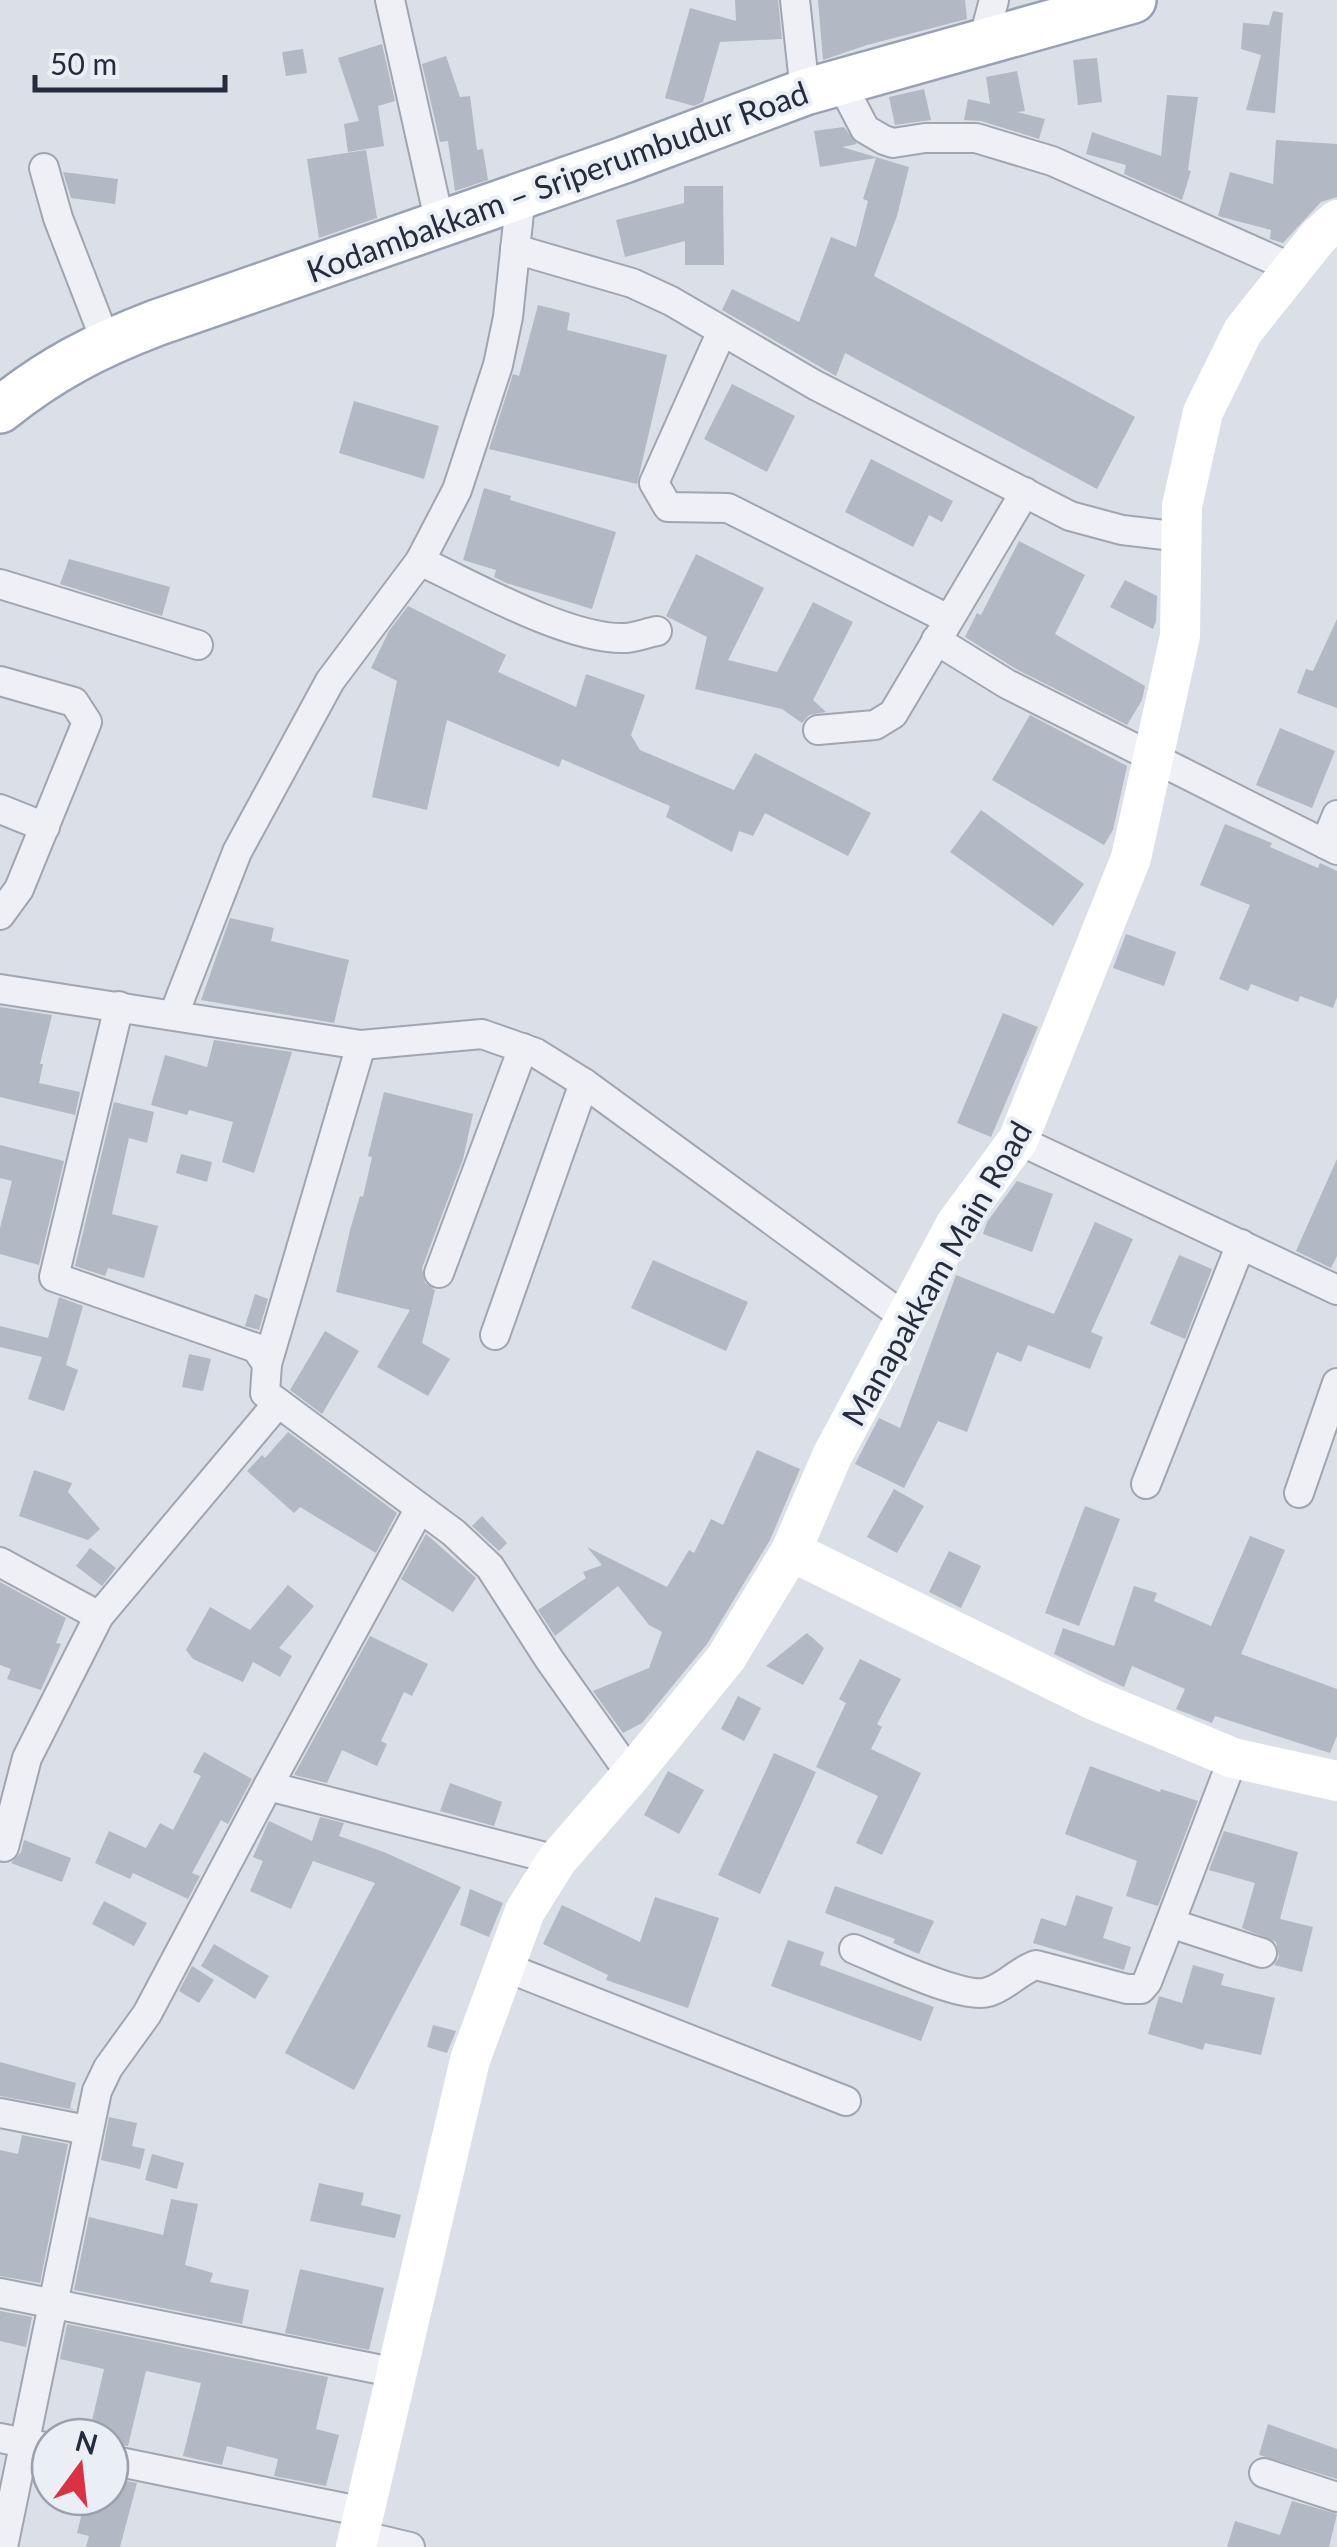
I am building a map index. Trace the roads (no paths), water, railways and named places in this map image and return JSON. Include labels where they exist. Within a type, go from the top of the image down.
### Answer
[{"type":"main road","name":"Kodambakkam – Sriperumbudur Road","points":[[0,410],[41,376],[106,342],[624,160],[988,20],[1133,0]]},
{"type":"main road","name":"Manapakkam Main Road","points":[[359,2531],[470,2060],[525,1911],[556,1860],[726,1658],[791,1551],[832,1456],[956,1224],[1018,1140],[1131,858],[1180,636],[1182,506],[1203,412],[1242,331],[1337,220]]},
{"type":"main road","points":[[791,1551],[1094,1700],[1233,1758],[1337,1781]]},
{"type":"street","points":[[390,0],[440,224]]},
{"type":"street","points":[[795,0],[823,86],[865,129],[884,140],[893,143],[925,138],[976,138],[1052,162],[1292,268]]},
{"type":"street","points":[[44,168],[58,218],[106,342]]},
{"type":"street","points":[[174,1014],[237,852],[330,681],[420,561],[457,490],[476,440],[501,350],[521,194]]},
{"type":"street","points":[[515,249],[632,283],[671,300],[815,385],[1070,516],[1122,530],[1182,538]]},
{"type":"street","points":[[722,331],[654,482],[668,507],[728,508],[942,629],[1007,684],[1331,847],[1337,814]]},
{"type":"street","points":[[818,730],[875,725],[892,714],[1025,492]]},
{"type":"street","points":[[420,561],[587,633],[625,638],[657,631]]},
{"type":"street","points":[[0,584],[198,645]]},
{"type":"street","points":[[0,681],[74,702],[88,722],[14,899],[0,916]]},
{"type":"street","points":[[0,809],[45,827]]},
{"type":"street","points":[[0,989],[362,1044],[482,1034],[523,1048],[584,1083],[908,1319]]},
{"type":"street","points":[[119,1006],[54,1278],[256,1348],[267,1364]]},
{"type":"street","points":[[362,1044],[267,1364],[265,1393],[454,1533],[490,1567],[548,1659],[631,1775]]},
{"type":"street","points":[[439,1273],[523,1048]]},
{"type":"street","points":[[495,1334],[584,1083]]},
{"type":"street","points":[[1018,1140],[1337,1290]]},
{"type":"street","points":[[1146,1484],[1241,1244]]},
{"type":"street","points":[[1299,1493],[1337,1383]]},
{"type":"street","points":[[4,1847],[27,1758],[99,1616],[278,1402]]},
{"type":"street","points":[[4,2547],[97,2091],[108,2068],[146,2014],[420,1508]]},
{"type":"street","points":[[0,1562],[99,1616]]},
{"type":"street","points":[[854,1949],[958,1991],[984,1994],[1036,1965],[1127,1989],[1141,1989],[1233,1758]]},
{"type":"street","points":[[268,1786],[556,1860]]},
{"type":"street","points":[[1170,1923],[1262,1953]]},
{"type":"street","points":[[505,1967],[846,2101]]},
{"type":"street","points":[[0,2114],[87,2130]]},
{"type":"street","points":[[0,2293],[397,2373]]},
{"type":"street","points":[[130,2466],[410,2547]]},
{"type":"street","points":[[1264,2473],[1337,2497]]}]
